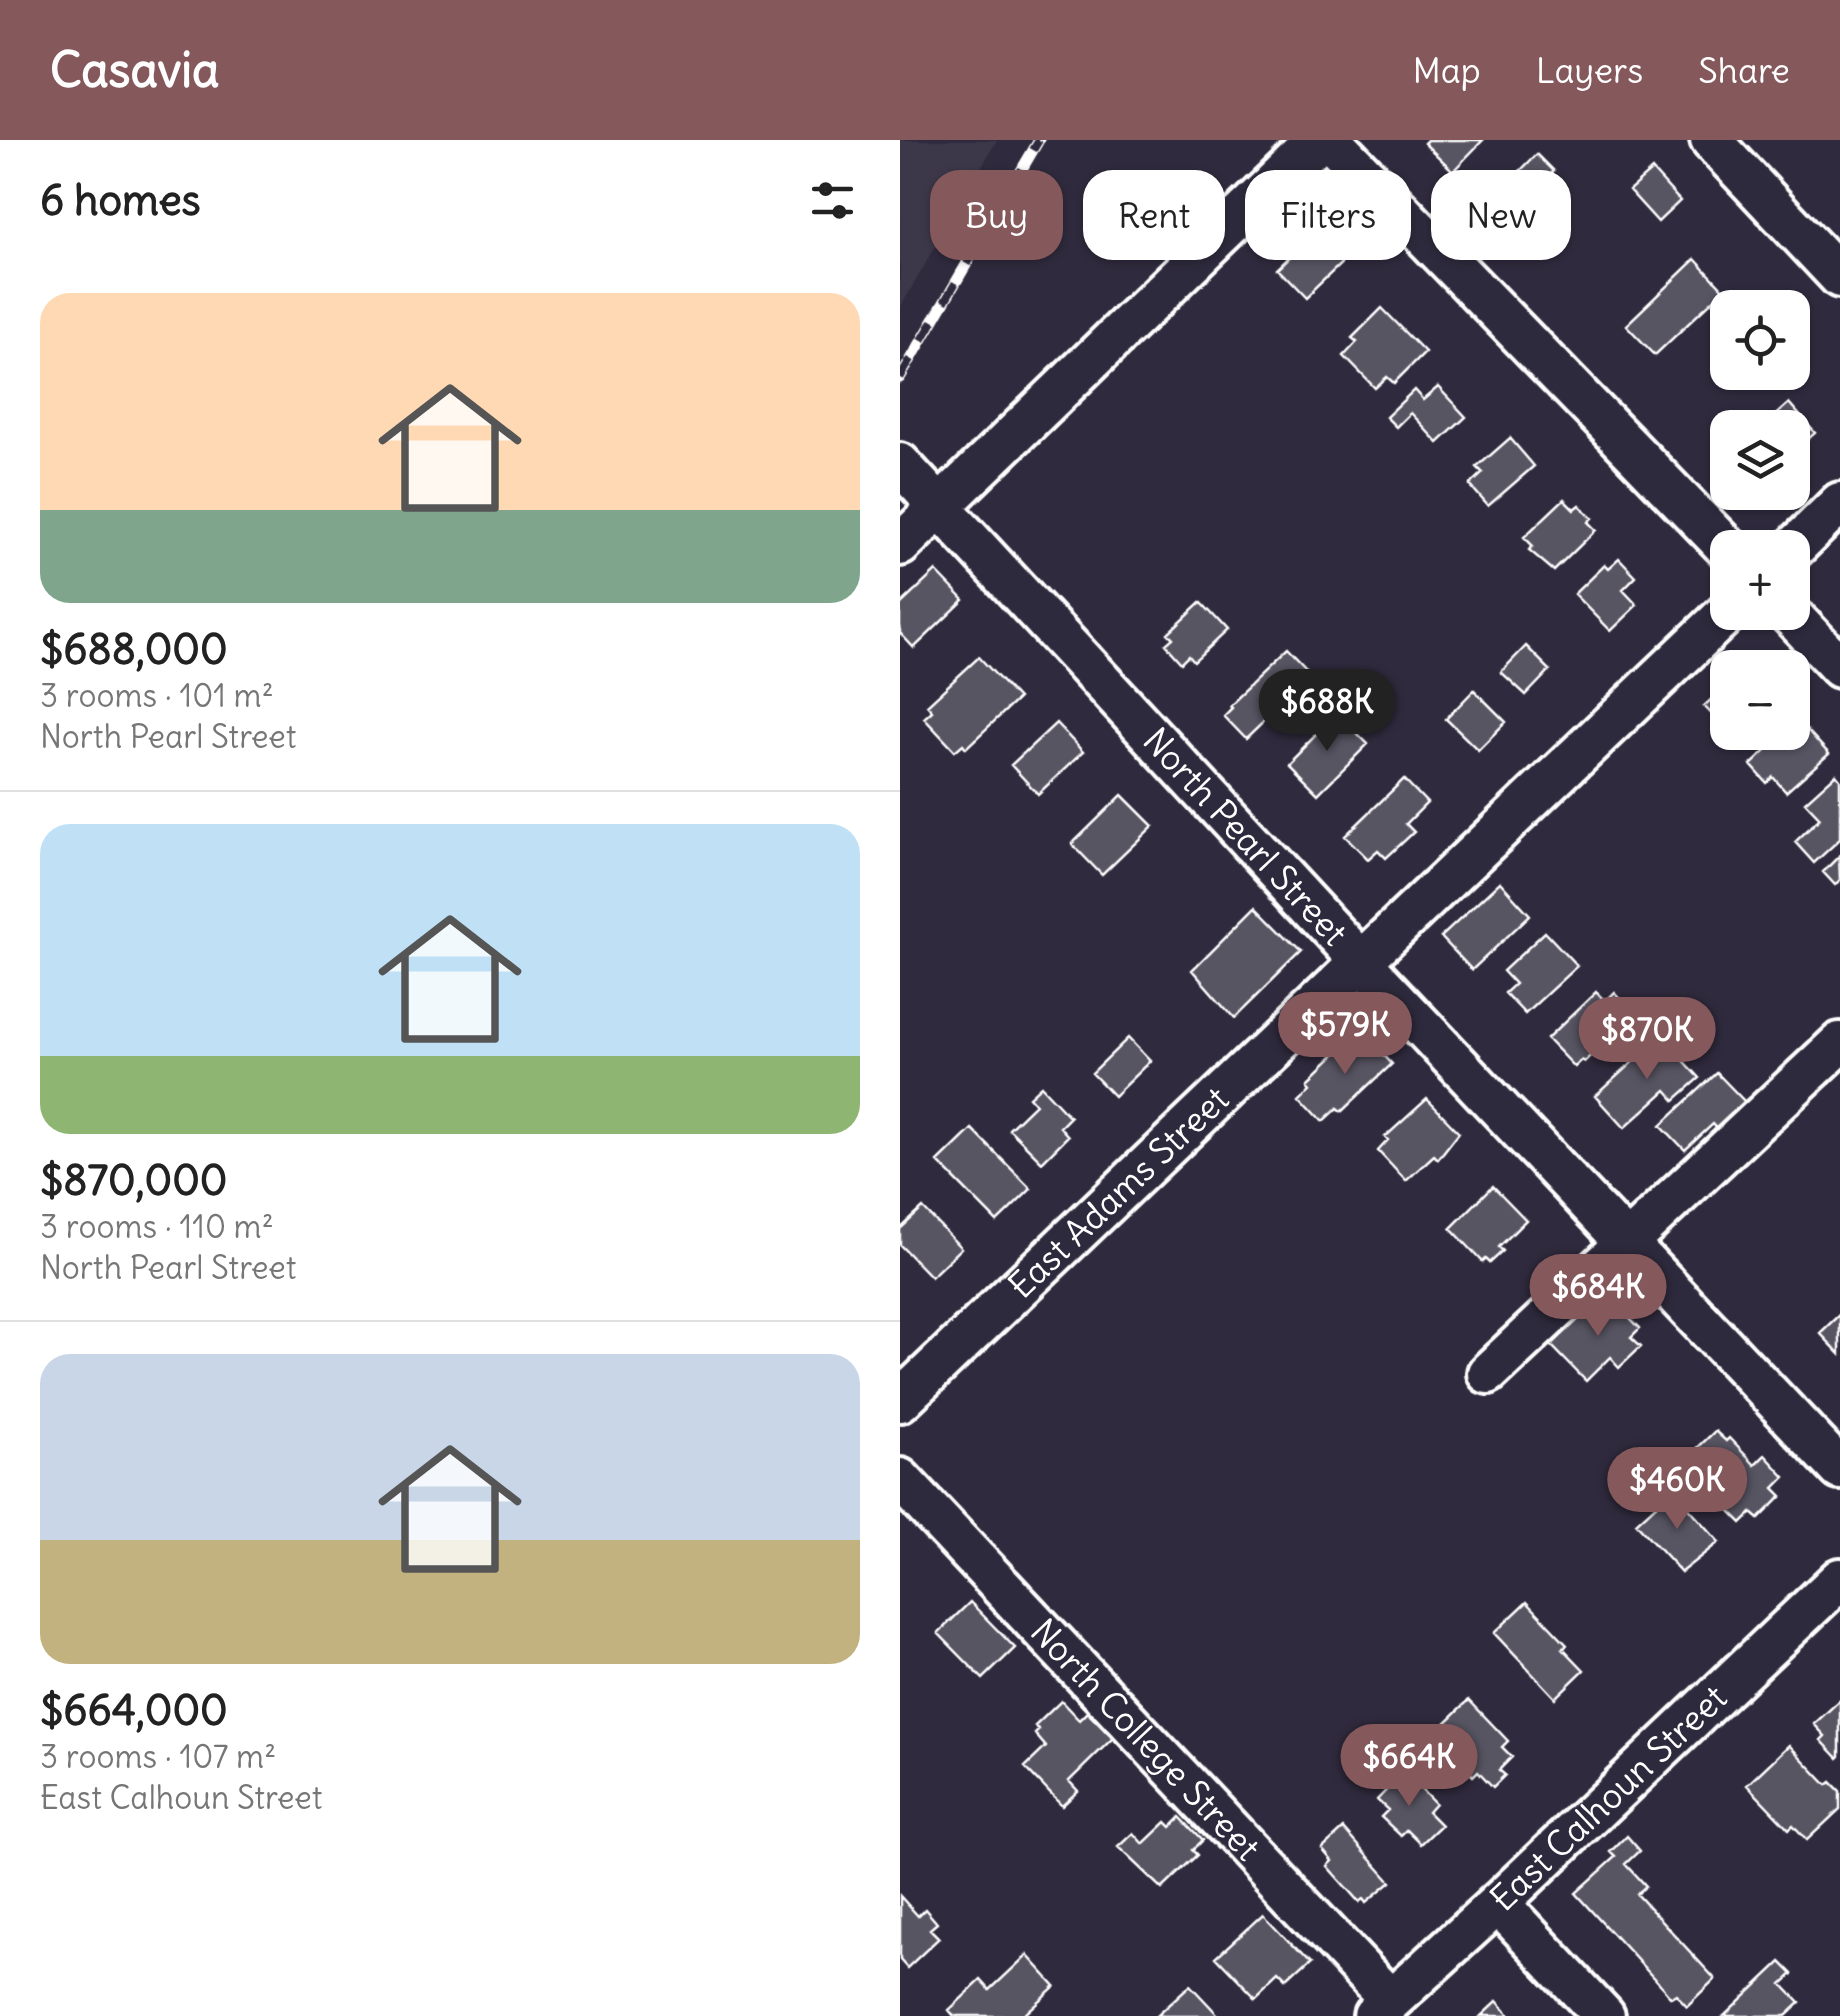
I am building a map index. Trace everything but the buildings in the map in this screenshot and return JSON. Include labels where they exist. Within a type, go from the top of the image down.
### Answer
[{"type":"street","points":[[900,545],[1319,140]]},
{"type":"street","points":[[1332,140],[1710,530]]},
{"type":"street","points":[[1711,140],[1840,277]]},
{"type":"street","name":"North Pearl Street","points":[[900,464],[1360,961],[1840,1469]]},
{"type":"street","points":[[1810,532],[1840,503]]},
{"type":"street","name":"East Adams Street","points":[[900,1401],[1710,629]]},
{"type":"street","points":[[1805,630],[1840,667]]},
{"type":"street","points":[[1488,1373],[1840,1043]]},
{"type":"street","name":"North College Street","points":[[900,1479],[1382,2008]]},
{"type":"street","name":"East Calhoun Street","points":[[1382,2008],[1840,1579]]},
{"type":"street","points":[[1498,1903],[1604,2016]]},
{"type":"shaded area","points":[[900,140],[997,140],[980,170],[930,170],[930,256],[900,308]]},
{"type":"railway","points":[[900,378],[1039,140]]}]
